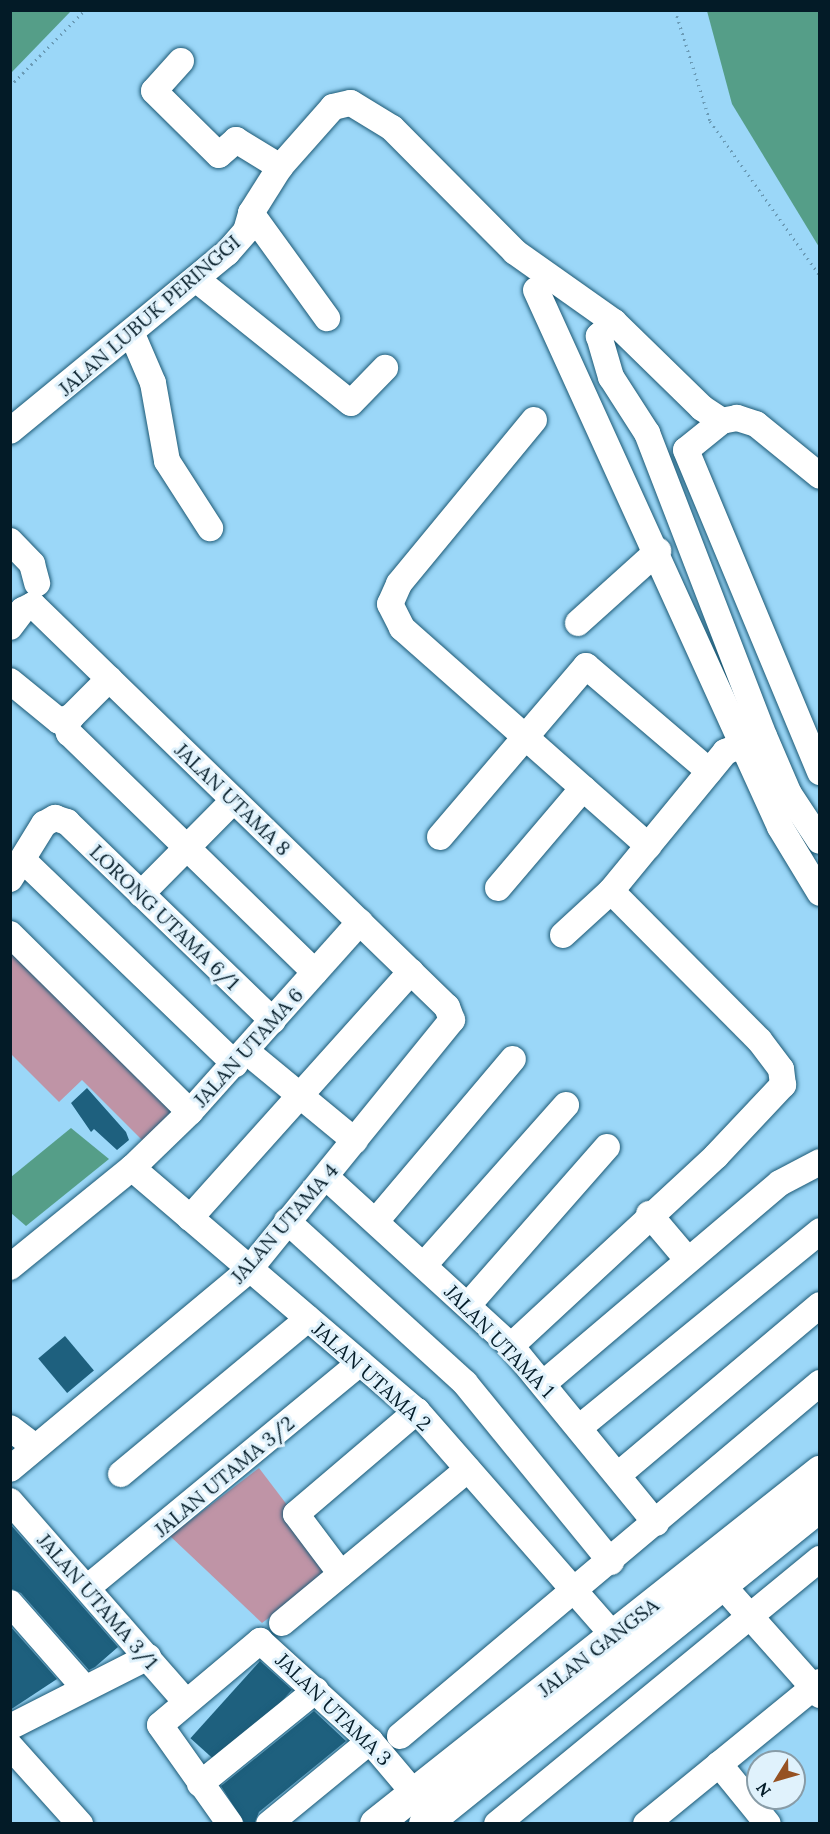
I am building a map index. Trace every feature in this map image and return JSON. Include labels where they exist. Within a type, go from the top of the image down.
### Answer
[{"type":"main road","name":"JALAN GANGSA","points":[[376,1824],[819,1472]]},
{"type":"main road","name":"JALAN GANGSA","points":[[425,1824],[723,1586],[819,1506]]},
{"type":"street","points":[[181,61],[154,92],[219,155],[236,140],[280,167]]},
{"type":"street","name":"JALAN LUBUK PERINGGI","points":[[10,431],[132,334],[237,243],[251,213],[280,167],[333,107],[359,105],[392,128],[515,252],[702,408],[722,421]]},
{"type":"street","points":[[251,213],[327,318]]},
{"type":"street","points":[[196,279],[351,403],[386,368]]},
{"type":"street","points":[[536,290],[658,551],[753,740],[819,841]]},
{"type":"street","points":[[568,356],[606,329],[611,377],[647,433],[753,740],[780,827],[819,893]]},
{"type":"street","points":[[132,334],[153,383],[167,460],[210,528]]},
{"type":"street","points":[[686,450],[722,421],[737,418],[756,424],[819,476]]},
{"type":"street","points":[[534,420],[399,584],[390,604],[402,628],[648,846]]},
{"type":"street","points":[[647,433],[686,450],[819,772]]},
{"type":"street","points":[[10,541],[32,564],[37,584]]},
{"type":"street","points":[[578,623],[658,551]]},
{"type":"street","name":"JALAN UTAMA 8","points":[[10,627],[22,610],[33,605],[447,1007],[452,1020]]},
{"type":"street","points":[[440,837],[523,736],[586,666],[710,771]]},
{"type":"street","points":[[65,721],[109,679]]},
{"type":"street","points":[[10,681],[52,718],[65,721]]},
{"type":"street","points":[[65,721],[69,733],[315,972]]},
{"type":"street","points":[[563,935],[611,891],[725,752],[753,740]]},
{"type":"street","points":[[498,888],[583,788]]},
{"type":"street","points":[[141,894],[234,800]]},
{"type":"street","name":"LORONG UTAMA 6/1","points":[[17,870],[44,824],[55,818],[67,822],[273,1021]]},
{"type":"street","points":[[17,870],[241,1058],[301,1096],[356,1141]]},
{"type":"street","points":[[511,1346],[778,1094],[783,1077],[759,1040],[611,891]]},
{"type":"street","name":"JALAN UTAMA 6","points":[[132,1168],[190,1113],[241,1058],[360,922]]},
{"type":"street","points":[[10,934],[190,1113]]},
{"type":"street","points":[[190,1218],[411,972]]},
{"type":"street","name":"JALAN UTAMA 4","points":[[10,1469],[249,1270],[452,1020]]},
{"type":"street","points":[[376,1221],[513,1059]]},
{"type":"street","points":[[424,1264],[566,1105]]},
{"type":"street","points":[[469,1304],[607,1147]]},
{"type":"street","points":[[544,1383],[687,1259],[780,1183],[819,1162]]},
{"type":"street","points":[[10,1267],[132,1168]]},
{"type":"street","name":"JALAN UTAMA 2","points":[[132,1168],[417,1411],[613,1635]]},
{"type":"street","name":"JALAN UTAMA 1","points":[[326,1177],[469,1304],[511,1346],[544,1383],[656,1523]]},
{"type":"street","points":[[650,1214],[687,1259]]},
{"type":"street","points":[[287,1221],[465,1383],[611,1562]]},
{"type":"street","points":[[580,1427],[815,1241]]},
{"type":"street","points":[[618,1475],[819,1305]]},
{"type":"street","points":[[121,1474],[308,1319]]},
{"type":"street","name":"JALAN UTAMA 3/2","points":[[87,1588],[360,1363]]},
{"type":"street","points":[[400,1736],[576,1592],[819,1383]]},
{"type":"street","points":[[341,1574],[296,1514],[417,1411]]},
{"type":"street","points":[[10,1428],[34,1447]]},
{"type":"street","name":"JALAN UTAMA 3","points":[[282,1623],[468,1469]]},
{"type":"street","name":"JALAN UTAMA 3/1","points":[[10,1501],[185,1701]]},
{"type":"street","points":[[497,1824],[819,1559]]},
{"type":"street","points":[[646,1824],[817,1688],[748,1617],[723,1586]]},
{"type":"street","points":[[10,1604],[83,1686]]},
{"type":"street","name":"JALAN UTAMA 3","points":[[201,1784],[161,1733],[164,1718],[260,1641],[370,1741],[414,1793]]},
{"type":"street","points":[[80,1824],[11,1744],[83,1686],[148,1658]]},
{"type":"street","points":[[230,1824],[201,1784],[316,1690]]},
{"type":"street","points":[[269,1824],[370,1741]]},
{"type":"street","points":[[719,1764],[768,1824]]},
{"type":"path","points":[[10,86],[85,10]]},
{"type":"path","points":[[675,10],[710,120],[819,276]]},
{"type":"shaded area","points":[[10,11],[71,11],[11,73]]},
{"type":"shaded area","points":[[707,11],[819,11],[819,247],[732,104]]},
{"type":"shaded area","points":[[10,951],[173,1110],[143,1141],[82,1080],[59,1102],[11,1054]]},
{"type":"shaded area","points":[[71,1128],[109,1159],[26,1226],[11,1213],[11,1177]]},
{"type":"shaded area","points":[[259,1468],[335,1568],[262,1623],[170,1536]]},
{"type":"building","points":[[87,1088],[126,1132],[129,1140],[117,1150],[94,1129],[91,1132],[71,1103]]},
{"type":"building","points":[[65,1336],[94,1370],[67,1393],[38,1358]]},
{"type":"building","points":[[10,1524],[118,1647],[95,1667],[89,1670],[21,1593],[10,1588]]},
{"type":"building","points":[[10,1626],[57,1679],[10,1710]]},
{"type":"building","points":[[260,1661],[292,1690],[222,1767],[190,1738]]},
{"type":"building","points":[[314,1711],[346,1741],[259,1812],[254,1824],[245,1824],[221,1786]]}]
